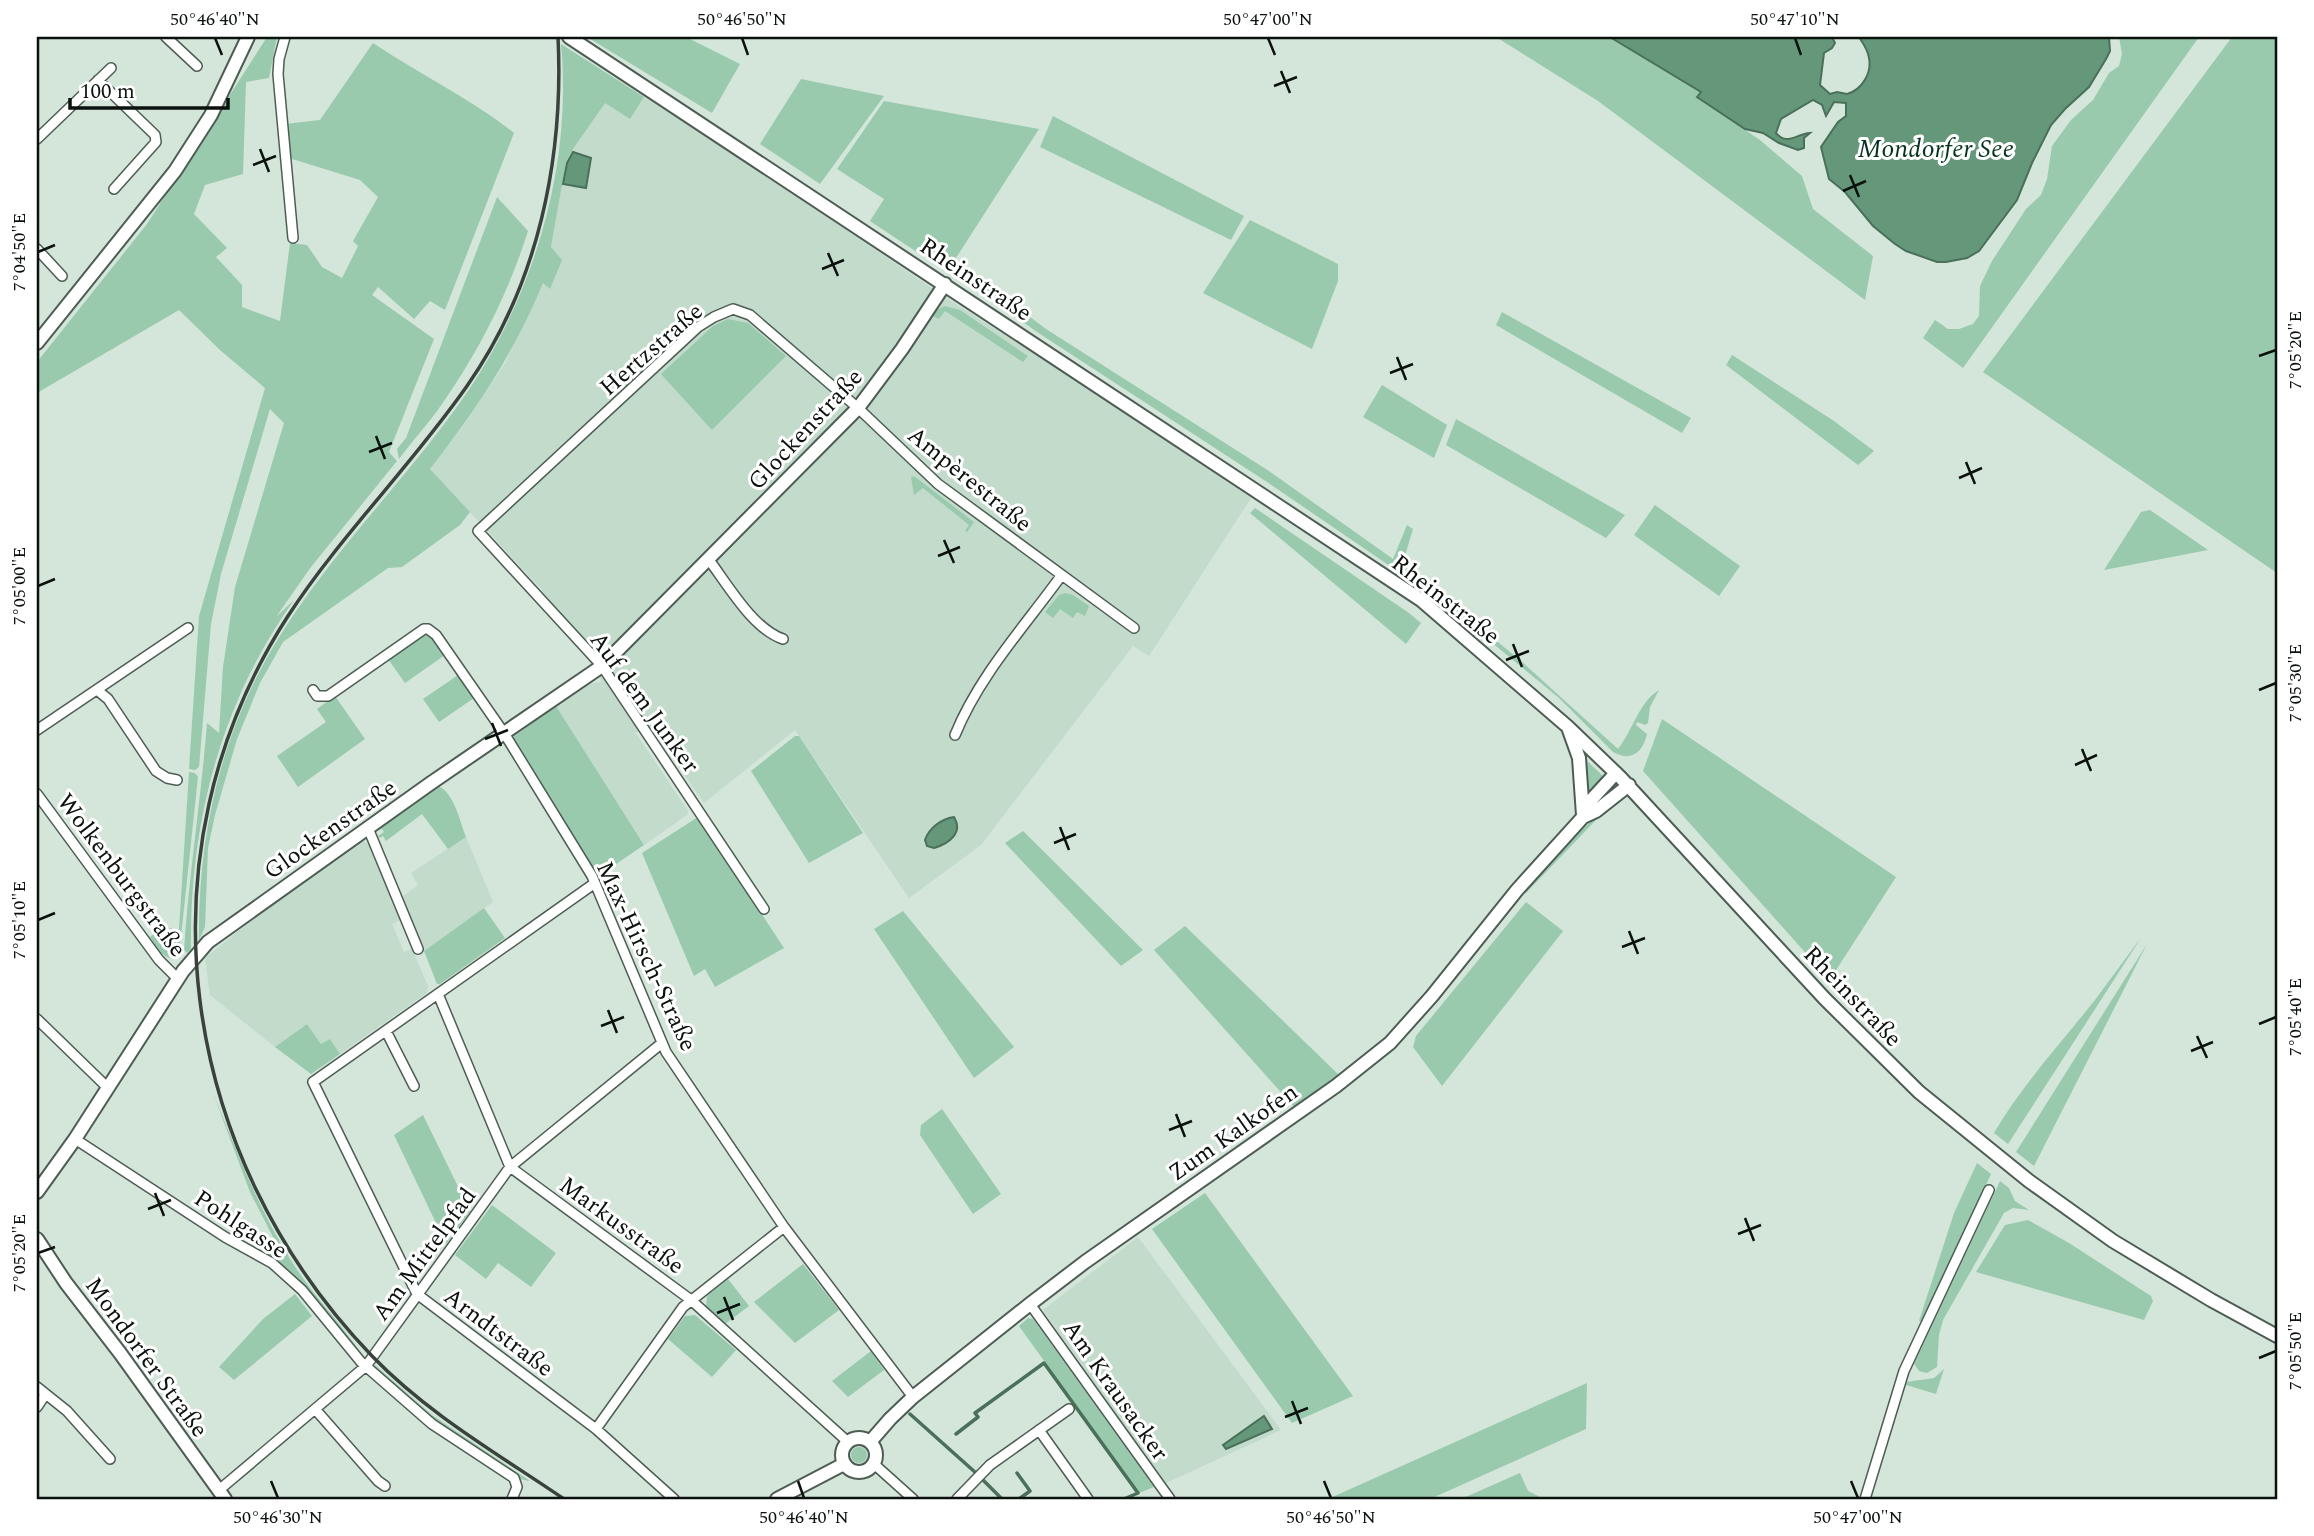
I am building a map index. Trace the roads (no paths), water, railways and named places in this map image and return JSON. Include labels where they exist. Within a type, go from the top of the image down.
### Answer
[{"type":"street","points":[[166,37],[197,66]]},
{"type":"street","points":[[37,343],[175,171],[211,115],[248,37]]},
{"type":"street","points":[[285,37],[278,75],[293,238]]},
{"type":"street","name":"Rheinstraße","points":[[572,39],[1421,600],[1616,773],[1870,1045],[1973,1139],[2113,1241],[2277,1336]]},
{"type":"street","points":[[37,139],[111,68]]},
{"type":"street","points":[[99,80],[155,135],[156,142],[114,189]]},
{"type":"street","points":[[37,249],[62,276]]},
{"type":"street","name":"Glockenstraße","points":[[37,1192],[75,1139],[178,979],[208,942],[602,666],[858,408],[902,349],[945,284]]},
{"type":"street","name":"Hertzstraße","points":[[478,531],[698,327],[727,310],[733,309],[750,315],[858,408]]},
{"type":"street","name":"Ampèrestraße","points":[[858,408],[938,484],[1133,628]]},
{"type":"street","name":"Auf dem Junker","points":[[478,531],[602,666],[764,909]]},
{"type":"street","points":[[709,560],[770,635],[783,639]]},
{"type":"street","points":[[955,735],[979,687],[1061,576]]},
{"type":"street","points":[[37,730],[188,628]]},
{"type":"street","name":"Max-Hirsch-Straße","points":[[313,690],[317,696],[328,696],[420,631],[428,629],[436,635],[505,733],[595,883],[662,1043],[784,1227],[914,1397]]},
{"type":"street","points":[[97,690],[108,699],[156,771],[167,778],[177,780]]},
{"type":"street","points":[[1567,727],[1579,758],[1583,817]]},
{"type":"street","name":"Zum Kalkofen","points":[[870,1442],[914,1397],[1084,1262],[1372,1059],[1410,1022],[1517,890],[1583,817],[1592,799],[1616,773]]},
{"type":"street","name":"Zum Kalkofen","points":[[1583,817],[1596,811],[1629,786]]},
{"type":"street","name":"Wolkenburgstraße","points":[[37,796],[159,960],[178,979]]},
{"type":"street","points":[[368,828],[418,948]]},
{"type":"street","points":[[414,1086],[386,1031],[595,883]]},
{"type":"street","points":[[438,994],[510,1167]]},
{"type":"street","points":[[37,1018],[108,1088]]},
{"type":"street","name":"Arndtstraße","points":[[386,1031],[313,1082],[417,1294],[596,1429],[674,1499]]},
{"type":"street","name":"Am Mittelpfad","points":[[222,1494],[366,1366],[510,1167],[662,1043]]},
{"type":"street","name":"Pohlgasse","points":[[75,1139],[225,1237],[272,1263],[302,1290],[366,1366],[432,1424],[514,1478],[517,1487],[512,1499]]},
{"type":"street","name":"Markusstraße","points":[[510,1167],[691,1300],[848,1442]]},
{"type":"street","points":[[1865,1499],[1904,1371],[1989,1191]]},
{"type":"street","points":[[596,1429],[691,1300],[784,1227]]},
{"type":"street","name":"Mondorfer Straße","points":[[37,1239],[66,1283],[222,1494]]},
{"type":"street","name":"Am Krausacker","points":[[1030,1304],[1170,1499]]},
{"type":"street","points":[[37,1387],[67,1411],[110,1459]]},
{"type":"street","points":[[37,1407],[45,1395]]},
{"type":"street","points":[[315,1409],[377,1481],[385,1486]]},
{"type":"street","points":[[957,1499],[990,1465],[1069,1409]]},
{"type":"street","points":[[1039,1430],[1088,1499]]},
{"type":"street","points":[[859,1438],[870,1442],[876,1452],[874,1464],[865,1472],[848,1469],[844,1464],[842,1452],[848,1442],[859,1438]]},
{"type":"street","points":[[777,1499],[844,1464]]},
{"type":"street","points":[[874,1464],[913,1499]]},
{"type":"water","name":"Mondorfer See","points":[[1610,37],[1832,37],[1835,43],[1824,53],[1820,85],[1830,94],[1852,92],[1865,80],[1870,64],[1859,37],[2109,37],[2110,51],[2089,87],[2051,125],[2017,200],[1979,251],[1967,258],[1937,262],[1906,251],[1895,244],[1873,226],[1845,192],[1829,179],[1821,147],[1838,122],[1846,116],[1846,103],[1834,102],[1826,116],[1822,105],[1813,100],[1781,119],[1776,133],[1784,139],[1810,133],[1804,138],[1804,148],[1798,150],[1763,133],[1745,129],[1697,97],[1701,92]]},
{"type":"water","points":[[573,152],[591,158],[586,188],[563,184],[567,163]]},
{"type":"water","points":[[954,817],[957,828],[953,837],[934,848],[927,846],[925,840],[933,828]]},
{"type":"water","points":[[1264,1416],[1272,1429],[1226,1449],[1223,1445]]},
{"type":"waterway","points":[[956,1434],[978,1417],[975,1413],[1044,1363],[1138,1493],[1124,1499]]},
{"type":"waterway","points":[[910,1414],[976,1473]]},
{"type":"waterway","points":[[1017,1473],[1030,1491],[1019,1499]]},
{"type":"waterway","points":[[982,1479],[1002,1499]]},
{"type":"railway","points":[[558,37],[559,83],[551,174],[529,263],[512,306],[492,347],[467,386],[330,557],[288,616],[239,708],[209,804],[196,902],[200,1000],[220,1096],[256,1189],[307,1276],[372,1356],[394,1377],[440,1415],[564,1499]]}]
